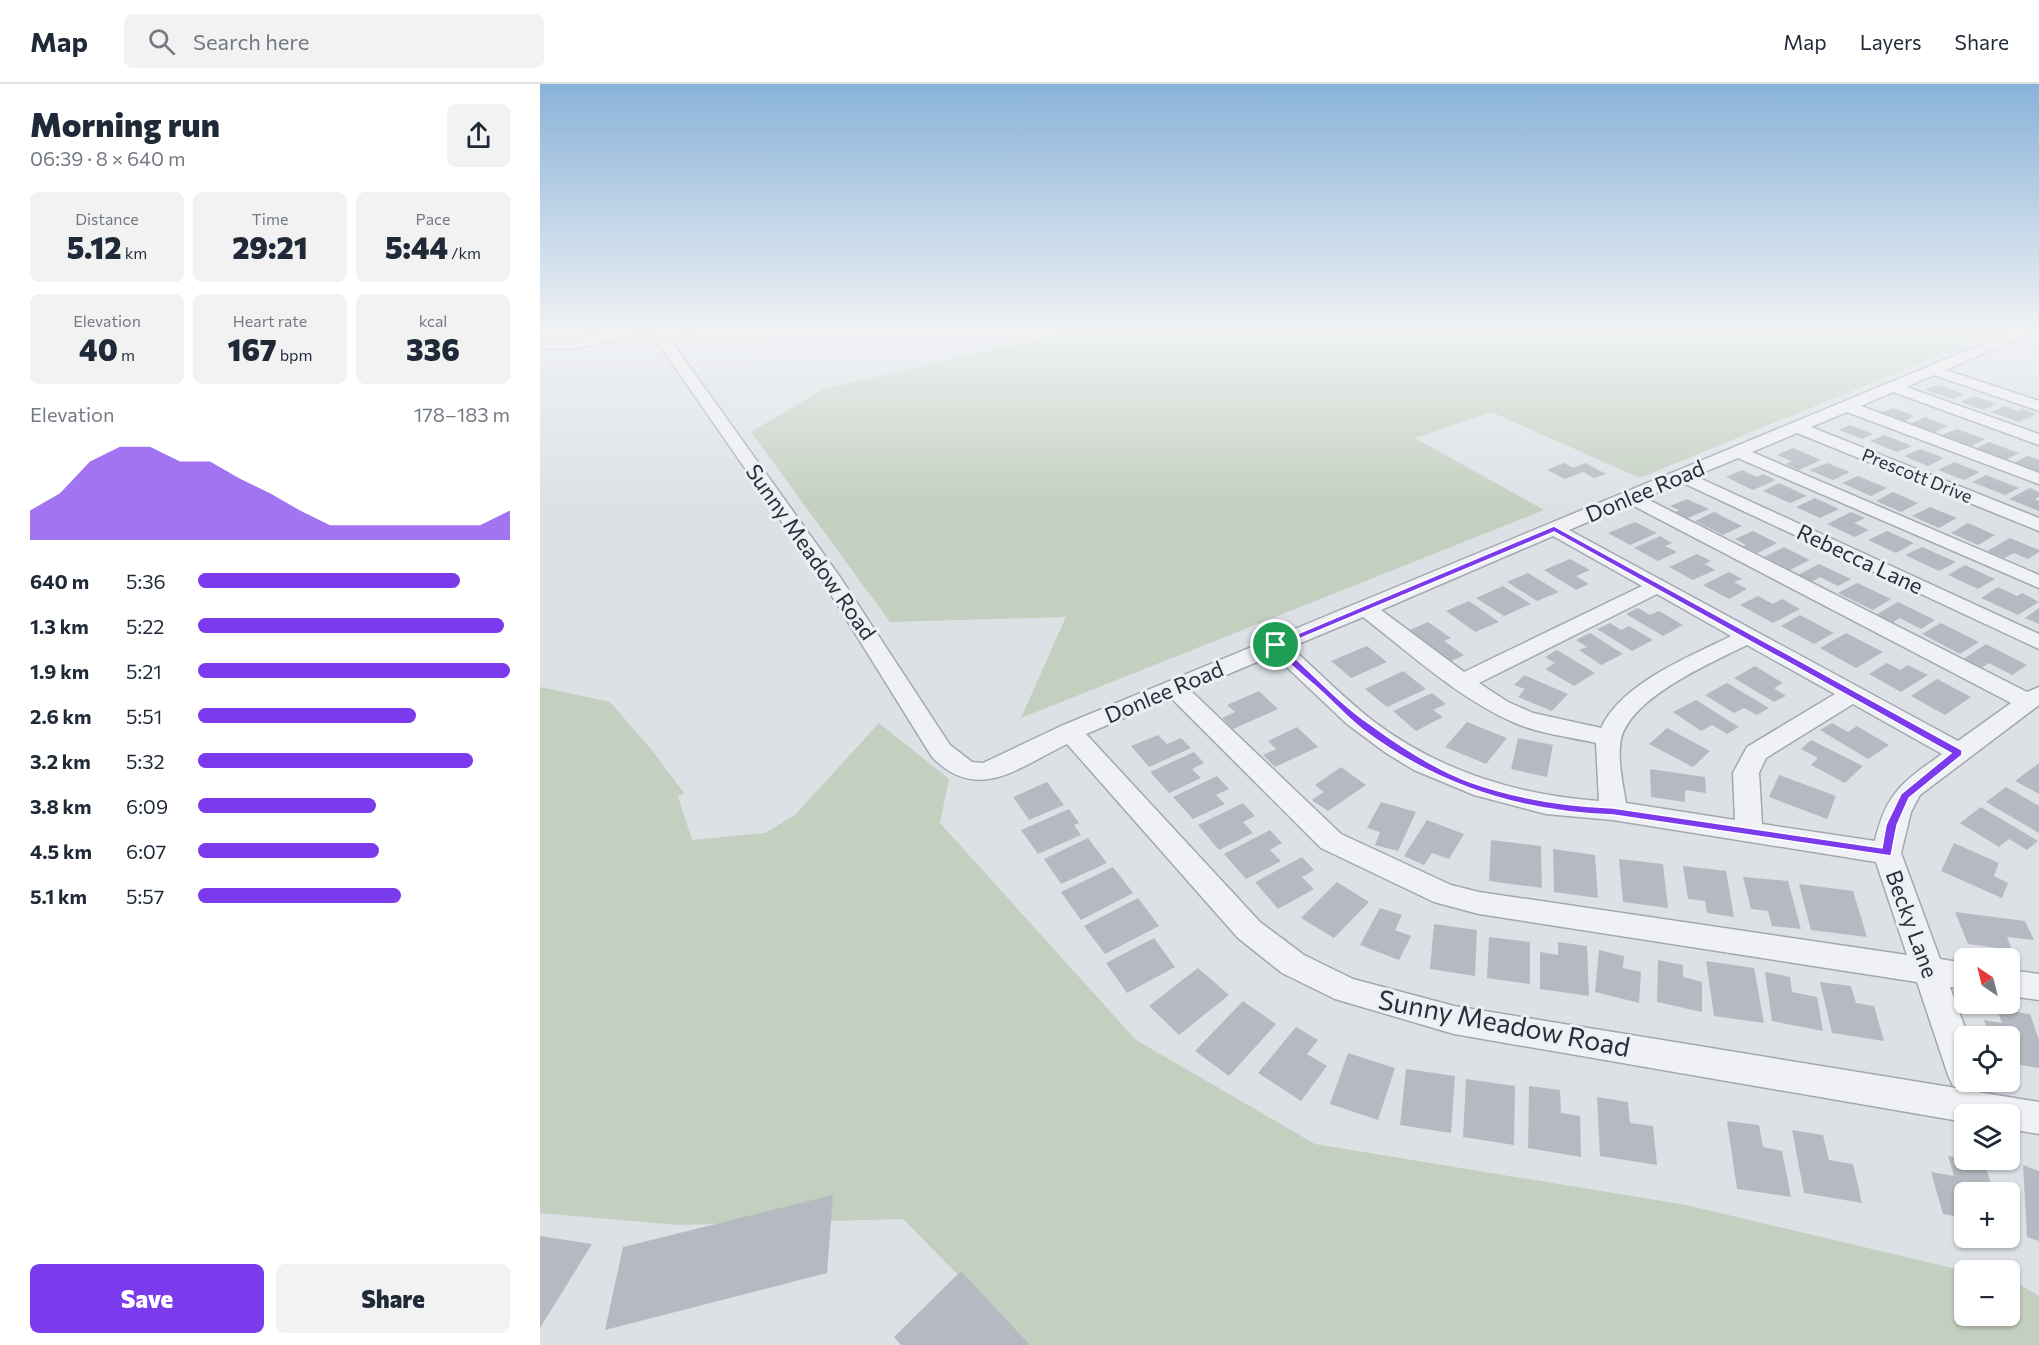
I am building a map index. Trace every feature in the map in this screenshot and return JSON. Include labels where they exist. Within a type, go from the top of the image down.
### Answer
[{"type":"street","name":"Sunny Meadow Road","points":[[698,390],[830,577],[941,752],[966,770]]},
{"type":"street","name":"Donlee Road","points":[[966,770],[986,772],[1070,732],[1886,390]]},
{"type":"street","points":[[1901,390],[2039,440]]},
{"type":"street","points":[[1991,390],[2039,406]]},
{"type":"street","points":[[1846,406],[2039,479]]},
{"type":"street","name":"Prescott Drive","points":[[1796,428],[2039,525]]},
{"type":"street","points":[[1738,452],[2039,582]]},
{"type":"street","name":"Rebecca Lane","points":[[1681,476],[2039,642]]},
{"type":"street","points":[[1630,497],[2033,698]]},
{"type":"street","points":[[1554,529],[1958,753]]},
{"type":"street","points":[[1462,682],[1658,586]]},
{"type":"street","points":[[1365,608],[1462,682],[1500,707],[1526,719],[1609,738]]},
{"type":"street","points":[[1613,812],[1609,738],[1619,718],[1644,692],[1747,636]]},
{"type":"street","points":[[1276,645],[1366,726],[1430,768],[1465,784],[1504,796],[1578,810],[1613,812],[1887,853]]},
{"type":"street","points":[[1174,688],[1331,841],[1444,894],[1479,903],[1954,974]]},
{"type":"street","points":[[1749,832],[1746,772],[1756,753],[1852,693]]},
{"type":"street","name":"Becky Lane","points":[[1954,1044],[1887,853],[1892,825],[1904,796],[2033,698]]},
{"type":"street","name":"Sunny Meadow Road","points":[[1070,732],[1250,930],[1293,964],[1346,990],[1454,1020],[1954,1085]]},
{"type":"street","points":[[2020,984],[2039,987]]},
{"type":"street","name":"Sunny Meadow Road","points":[[1980,1092],[2039,1118]]},
{"type":"green space","points":[[823,390],[1854,390],[1640,478],[1491,412],[1415,438],[1544,510],[1021,718],[1066,617],[890,622],[751,432]]},
{"type":"green space","points":[[540,687],[610,702],[651,749],[684,793],[678,796],[692,840],[765,833],[795,815],[879,723],[949,779],[940,823],[1136,1040],[1315,1144],[1686,1205],[1954,1268],[1954,1326],[2020,1326],[2020,1285],[2039,1296],[2039,1345],[1027,1345],[903,1219],[678,1225],[540,1213]]},
{"type":"building","points":[[1925,390],[1953,390],[1965,394],[1953,399]]},
{"type":"building","points":[[1974,396],[1997,404],[1983,410],[1960,402]]},
{"type":"building","points":[[2004,406],[2036,414],[2019,422],[1991,412]]},
{"type":"building","points":[[1893,408],[1915,416],[1905,421],[1882,412]]},
{"type":"building","points":[[1925,417],[1948,426],[1933,433],[1910,424]]},
{"type":"building","points":[[1850,425],[1873,434],[1862,439],[1839,430]]},
{"type":"building","points":[[1957,429],[1985,439],[1967,448],[1942,435]]},
{"type":"building","points":[[1884,435],[1912,446],[1897,452],[1870,441]]},
{"type":"building","points":[[1989,442],[2019,453],[2005,460],[1975,449]]},
{"type":"building","points":[[1793,448],[1821,460],[1799,470],[1786,464],[1792,461],[1777,455]]},
{"type":"building","points":[[1920,449],[1944,458],[1928,466],[1904,456]]},
{"type":"building","points":[[2027,456],[2039,460],[2039,474],[2012,464]]},
{"type":"building","points":[[1954,462],[1980,472],[1964,480],[1938,470]]},
{"type":"building","points":[[1564,463],[1573,468],[1585,463],[1606,474],[1594,478],[1583,472],[1565,479],[1547,470]]},
{"type":"building","points":[[1827,463],[1850,472],[1833,480],[1809,470]]},
{"type":"building","points":[[1742,470],[1757,477],[1763,474],[1776,480],[1753,490],[1726,477]]},
{"type":"building","points":[[1986,475],[2019,488],[2005,495],[1972,482]]},
{"type":"building","points":[[1858,476],[1887,488],[1871,496],[1842,483]]},
{"type":"building","points":[[1779,483],[1807,496],[1790,503],[1763,491]]},
{"type":"building","points":[[2030,488],[2039,492],[2039,497],[2035,499],[2039,501],[2039,511],[2009,499]]},
{"type":"building","points":[[1893,492],[1918,503],[1901,512],[1876,501]]},
{"type":"building","points":[[1815,498],[1839,509],[1820,518],[1796,507]]},
{"type":"building","points":[[1687,499],[1709,509],[1683,520],[1671,514],[1679,510],[1670,506]]},
{"type":"building","points":[[1930,507],[1957,518],[1939,528],[1912,516]]},
{"type":"building","points":[[1714,512],[1742,526],[1723,535],[1695,521]]},
{"type":"building","points":[[1851,512],[1865,518],[1854,523],[1869,530],[1855,537],[1827,524]]},
{"type":"building","points":[[1635,522],[1657,533],[1630,545],[1608,533]]},
{"type":"building","points":[[1968,523],[1995,535],[1978,545],[1951,533]]},
{"type":"building","points":[[1753,531],[1777,543],[1754,555],[1739,548],[1746,545],[1735,539]]},
{"type":"building","points":[[1887,531],[1914,543],[1896,553],[1868,540]]},
{"type":"building","points":[[1660,536],[1672,543],[1665,546],[1677,552],[1658,561],[1634,548]]},
{"type":"building","points":[[2010,538],[2039,550],[2039,552],[2028,559],[2014,553],[2004,558],[1987,551]]},
{"type":"building","points":[[1784,547],[1810,560],[1790,570],[1764,557]]},
{"type":"building","points":[[1922,547],[1956,562],[1939,571],[1905,555]]},
{"type":"building","points":[[1697,554],[1711,561],[1705,564],[1715,570],[1693,580],[1669,567]]},
{"type":"building","points":[[1570,559],[1590,570],[1576,576],[1589,584],[1576,590],[1544,570]]},
{"type":"building","points":[[1819,564],[1851,579],[1838,586],[1820,577],[1810,583],[1796,576]]},
{"type":"building","points":[[1965,565],[1995,579],[1978,589],[1948,575]]},
{"type":"building","points":[[1729,572],[1742,579],[1734,582],[1747,589],[1729,599],[1703,585]]},
{"type":"building","points":[[1528,573],[1559,592],[1537,601],[1507,582]]},
{"type":"building","points":[[1857,583],[1891,599],[1873,610],[1838,593]]},
{"type":"building","points":[[1503,586],[1531,604],[1504,616],[1476,598]]},
{"type":"building","points":[[1998,587],[2017,596],[2022,593],[2039,602],[2018,615],[1981,598]]},
{"type":"building","points":[[1758,596],[1773,604],[1782,599],[1800,609],[1773,623],[1740,605]]},
{"type":"building","points":[[1469,601],[1499,622],[1475,632],[1446,611]]},
{"type":"building","points":[[1898,602],[1935,620],[1921,629],[1900,618],[1890,624],[1874,616]]},
{"type":"building","points":[[1638,608],[1650,615],[1659,611],[1683,625],[1663,636],[1626,614]]},
{"type":"building","points":[[2039,608],[2039,624],[2025,618]]},
{"type":"building","points":[[1800,615],[1834,633],[1814,644],[1781,626]]},
{"type":"building","points":[[1428,622],[1451,638],[1444,641],[1464,655],[1448,663],[1405,632]]},
{"type":"building","points":[[1610,623],[1621,630],[1629,626],[1653,640],[1632,651],[1597,629]]},
{"type":"building","points":[[1941,623],[1979,642],[1960,654],[1922,634]]},
{"type":"building","points":[[1590,633],[1623,654],[1601,665],[1579,650],[1587,647],[1576,640]]},
{"type":"building","points":[[1846,633],[1883,652],[1856,668],[1820,648]]},
{"type":"building","points":[[1986,644],[2027,665],[2012,675],[1989,663],[1980,669],[1962,660]]},
{"type":"building","points":[[1367,646],[1387,662],[1351,678],[1331,661]]},
{"type":"building","points":[[1557,650],[1595,673],[1574,686],[1545,669],[1555,663],[1545,657]]},
{"type":"building","points":[[1887,663],[1900,670],[1908,665],[1928,675],[1901,692],[1869,674]]},
{"type":"building","points":[[1755,666],[1783,683],[1774,688],[1786,696],[1774,702],[1734,678]]},
{"type":"building","points":[[1403,671],[1426,689],[1387,707],[1365,689]]},
{"type":"building","points":[[1524,675],[1568,694],[1552,711],[1518,697],[1525,689],[1514,685]]},
{"type":"building","points":[[1937,679],[1971,697],[1945,715],[1911,696]]},
{"type":"building","points":[[1727,683],[1769,708],[1757,715],[1744,708],[1734,713],[1705,695]]},
{"type":"building","points":[[1259,691],[1278,709],[1233,729],[1222,718],[1235,712],[1227,705]]},
{"type":"building","points":[[1432,693],[1446,704],[1433,710],[1443,717],[1416,731],[1393,711]]},
{"type":"building","points":[[1696,700],[1739,727],[1727,734],[1712,725],[1701,731],[1673,712]]},
{"type":"building","points":[[1467,722],[1507,738],[1486,764],[1445,747]]},
{"type":"building","points":[[1832,723],[1848,732],[1857,726],[1889,745],[1868,759],[1820,730]]},
{"type":"building","points":[[1297,727],[1318,747],[1275,767],[1263,755],[1276,749],[1268,741]]},
{"type":"building","points":[[1667,728],[1710,751],[1693,767],[1649,744]]},
{"type":"building","points":[[1158,735],[1167,744],[1181,738],[1191,748],[1149,767],[1131,746]]},
{"type":"building","points":[[1518,738],[1553,745],[1547,777],[1511,769]]},
{"type":"building","points":[[1811,740],[1863,766],[1845,783],[1811,765],[1818,758],[1801,749]]},
{"type":"building","points":[[1194,752],[1204,763],[1192,769],[1201,778],[1169,793],[1150,772]]},
{"type":"building","points":[[2039,763],[2039,794],[2015,781]]},
{"type":"building","points":[[1341,767],[1366,785],[1328,811],[1312,800],[1324,792],[1315,785]]},
{"type":"building","points":[[1650,769],[1705,777],[1706,793],[1685,790],[1685,802],[1651,797]]},
{"type":"building","points":[[1779,775],[1836,796],[1827,819],[1769,797]]},
{"type":"building","points":[[1217,776],[1229,789],[1216,795],[1225,804],[1193,819],[1173,797]]},
{"type":"building","points":[[1047,782],[1064,805],[1029,820],[1013,797]]},
{"type":"building","points":[[2006,787],[2039,806],[2039,833],[1986,802]]},
{"type":"building","points":[[1381,802],[1416,812],[1398,851],[1375,845],[1380,832],[1367,828]]},
{"type":"building","points":[[1243,803],[1255,816],[1243,822],[1253,833],[1219,850],[1198,825]]},
{"type":"building","points":[[1981,807],[2038,841],[2027,850],[2009,839],[1999,847],[1960,823]]},
{"type":"building","points":[[1069,809],[1079,823],[1074,825],[1081,835],[1038,854],[1021,830]]},
{"type":"building","points":[[1427,820],[1464,834],[1449,859],[1432,853],[1424,865],[1404,856]]},
{"type":"building","points":[[1270,830],[1282,843],[1270,850],[1281,861],[1246,879],[1224,854]]},
{"type":"building","points":[[1088,838],[1107,863],[1061,884],[1044,859]]},
{"type":"building","points":[[1491,840],[1541,846],[1542,888],[1489,881]]},
{"type":"building","points":[[1954,843],[1999,863],[1994,876],[2008,883],[2002,898],[1941,871]]},
{"type":"building","points":[[1553,849],[1595,855],[1598,898],[1554,892]]},
{"type":"building","points":[[1302,857],[1314,870],[1302,877],[1314,889],[1278,909],[1255,882]]},
{"type":"building","points":[[1619,859],[1663,864],[1668,908],[1623,902]]},
{"type":"building","points":[[1683,866],[1726,871],[1734,917],[1707,913],[1705,901],[1688,899]]},
{"type":"building","points":[[1113,867],[1133,893],[1081,920],[1061,892]]},
{"type":"building","points":[[1743,877],[1788,881],[1801,929],[1772,926],[1768,911],[1751,909]]},
{"type":"building","points":[[1337,882],[1369,902],[1334,938],[1301,918]]},
{"type":"building","points":[[1799,884],[1853,891],[1867,937],[1811,930]]},
{"type":"building","points":[[1138,898],[1159,926],[1105,954],[1084,926]]},
{"type":"building","points":[[1380,908],[1402,915],[1395,930],[1411,936],[1399,960],[1360,945]]},
{"type":"building","points":[[1955,912],[2025,921],[2034,940],[2007,937],[2011,948],[1968,944]]},
{"type":"building","points":[[1434,924],[1477,930],[1475,976],[1430,969]]},
{"type":"building","points":[[1489,937],[1530,942],[1530,984],[1487,978]]},
{"type":"building","points":[[1154,938],[1175,967],[1127,993],[1106,963]]},
{"type":"building","points":[[1558,942],[1587,946],[1589,996],[1540,989],[1540,952],[1558,955]]},
{"type":"building","points":[[1599,950],[1624,956],[1623,968],[1641,972],[1639,1003],[1595,992]]},
{"type":"building","points":[[1658,960],[1683,965],[1683,977],[1702,982],[1702,1012],[1657,1002]]},
{"type":"building","points":[[1706,961],[1754,968],[1764,1023],[1714,1016]]},
{"type":"building","points":[[1198,968],[1229,995],[1179,1035],[1149,1006]]},
{"type":"building","points":[[1765,972],[1790,977],[1792,992],[1817,997],[1823,1031],[1772,1021]]},
{"type":"building","points":[[1820,982],[1851,986],[1856,1003],[1874,1006],[1884,1041],[1832,1033]]},
{"type":"building","points":[[1243,1001],[1276,1024],[1229,1076],[1195,1051]]},
{"type":"building","points":[[1999,1014],[2030,1014],[2039,1040],[2039,1068],[2020,1065],[2020,1026],[1986,1026],[1984,1020],[2002,1023]]},
{"type":"building","points":[[1296,1027],[1318,1040],[1307,1054],[1327,1066],[1301,1101],[1258,1073]]},
{"type":"building","points":[[1348,1053],[1395,1068],[1378,1120],[1330,1104]]},
{"type":"building","points":[[1406,1069],[1455,1076],[1451,1133],[1400,1125]]},
{"type":"building","points":[[1466,1079],[1515,1086],[1514,1145],[1463,1137]]},
{"type":"building","points":[[1529,1086],[1560,1090],[1561,1113],[1580,1116],[1581,1157],[1528,1148]]},
{"type":"building","points":[[1597,1097],[1628,1102],[1630,1123],[1653,1126],[1657,1165],[1600,1156]]},
{"type":"building","points":[[1727,1121],[1759,1125],[1763,1147],[1782,1151],[1791,1197],[1737,1189]]},
{"type":"building","points":[[1792,1130],[1823,1135],[1829,1160],[1853,1164],[1862,1203],[1804,1193]]},
{"type":"building","points":[[1948,1156],[1954,1157],[1954,1170],[1987,1170],[1991,1182],[1954,1182],[1954,1216],[1943,1214],[1931,1172],[1954,1176]]},
{"type":"building","points":[[2023,1165],[2039,1171],[2039,1241],[2027,1237]]},
{"type":"building","points":[[833,1195],[827,1273],[605,1330],[623,1247]]},
{"type":"building","points":[[540,1236],[592,1244],[540,1328]]},
{"type":"building","points":[[961,1271],[1030,1345],[901,1345],[894,1337]]},
{"type":"route","points":[[1554,529],[1958,753],[1904,796],[1892,825],[1887,853],[1613,812],[1578,810],[1504,796],[1465,784],[1430,768],[1393,746],[1366,726],[1276,645],[1554,529]]}]
